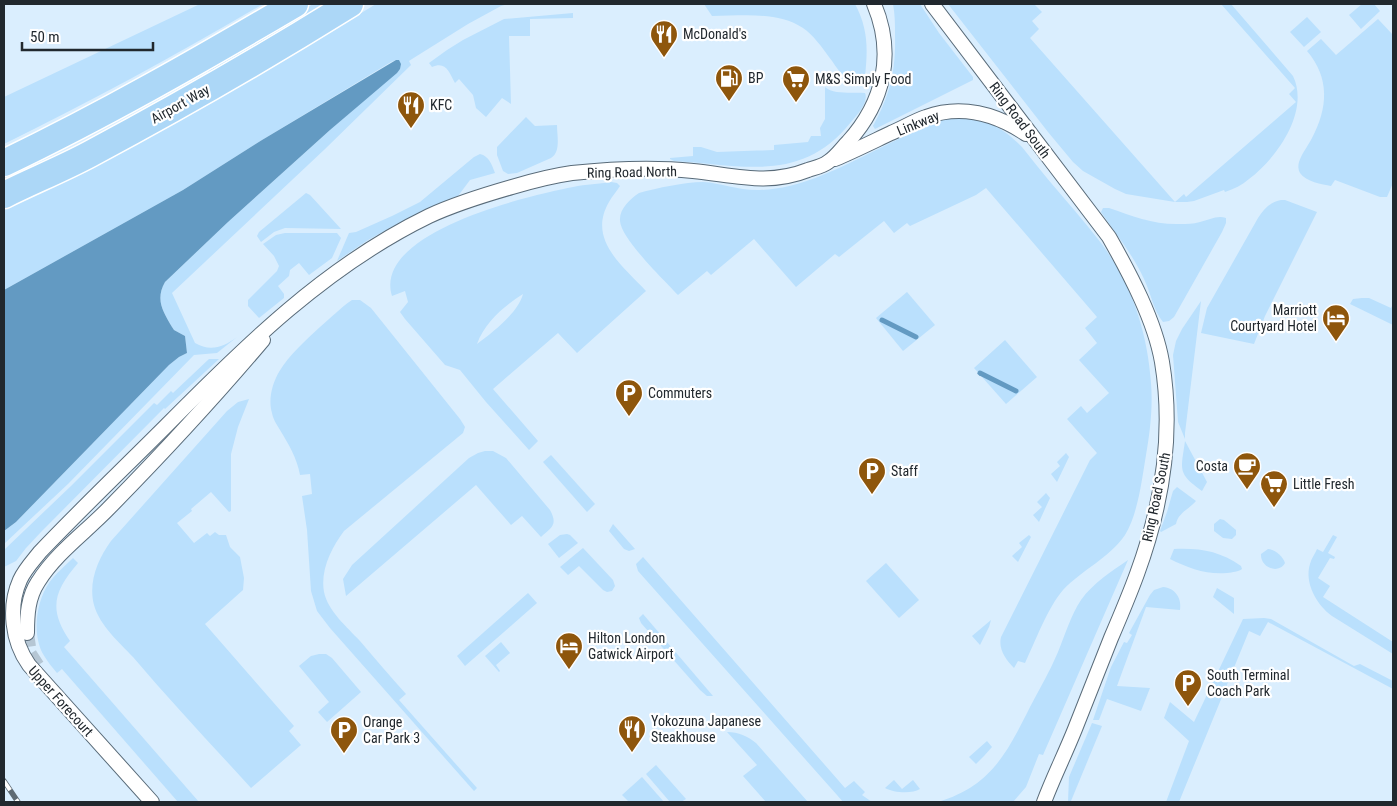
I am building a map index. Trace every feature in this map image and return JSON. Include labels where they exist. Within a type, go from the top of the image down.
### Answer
[{"type":"highway","name":"Airport Way","points":[[4,163],[60,136],[203,59],[295,4]]},
{"type":"highway","name":"Airport Way","points":[[4,195],[88,155],[286,44],[350,4]]},
{"type":"street","name":"Ring Road North","points":[[290,309],[354,259],[422,220],[474,198],[529,182],[570,174],[639,170],[692,171],[768,180],[799,174],[829,162],[856,133],[869,112],[880,85],[885,46],[881,22],[874,4]]},
{"type":"street","name":"Ring Road South","points":[[932,4],[1108,238],[1126,267],[1136,288],[1162,361],[1167,426],[1166,454],[1154,517],[1137,574],[1044,802]]},
{"type":"street","name":"Linkway","points":[[829,162],[925,117],[945,112],[977,112],[991,116],[1016,127],[1035,140]]},
{"type":"street","name":"Upper Forecourt","points":[[152,802],[29,665],[22,654],[16,638],[13,620],[13,610],[20,580],[40,552],[156,435],[241,351],[290,309]]},
{"type":"street","points":[[27,633],[29,604],[37,583],[47,569],[162,453],[290,309]]},
{"type":"shaded area","points":[[200,4],[263,4],[135,77],[4,144],[4,97]]},
{"type":"shaded area","points":[[313,4],[326,4],[209,72],[207,68]]},
{"type":"shaded area","points":[[376,4],[508,4],[468,24],[409,61],[411,65],[172,293],[195,343],[211,348],[222,346],[237,337],[217,353],[194,355],[68,484],[4,544],[4,531],[16,522],[169,365],[187,353],[185,336],[174,330],[161,305],[162,288],[165,282],[228,222],[400,69],[396,60],[391,62],[183,190],[4,290],[4,206],[163,128],[261,74]]},
{"type":"shaded area","points":[[704,4],[855,4],[865,30],[867,57],[865,76],[851,78],[843,75],[814,38],[803,28],[793,23],[771,17],[747,15],[712,16]]},
{"type":"shaded area","points":[[893,4],[920,4],[939,33],[973,77],[973,80],[875,129],[873,126],[888,93],[893,71],[895,20]]},
{"type":"shaded area","points":[[948,4],[1034,4],[1042,12],[1032,21],[1039,29],[1030,38],[1175,202],[1126,194],[1083,171],[1048,132]]},
{"type":"shaded area","points":[[1221,4],[1231,4],[1293,76],[1297,90],[1297,104],[1294,118],[1288,133],[1270,159],[1244,183],[1228,191],[1225,192],[1224,190],[1194,201],[1175,202],[1184,194],[1186,197],[1296,102],[1289,94],[1295,88]]},
{"type":"shaded area","points":[[1362,4],[1374,4],[1380,11],[1361,29],[1349,15]]},
{"type":"shaded area","points":[[573,13],[573,18],[530,19],[530,36],[509,36],[511,104],[502,98],[486,117],[476,108],[473,95],[459,79],[455,83],[444,67],[441,65],[432,67],[429,63],[463,40],[504,19]]},
{"type":"shaded area","points":[[1307,17],[1321,32],[1304,47],[1290,32]]},
{"type":"shaded area","points":[[1378,19],[1393,35],[1393,183],[1387,197],[1380,197],[1335,180],[1331,186],[1314,182],[1306,179],[1299,172],[1298,168],[1300,159],[1317,127],[1324,104],[1323,82],[1320,72],[1307,51],[1321,39],[1336,55]]},
{"type":"shaded area","points":[[396,60],[399,60],[401,64],[397,73],[330,130],[165,282],[162,288],[161,305],[174,330],[185,336],[187,353],[169,365],[16,522],[4,531],[4,290],[183,190],[262,140]]},
{"type":"shaded area","points":[[825,87],[838,92],[865,93],[866,97],[862,108],[851,122],[832,142],[812,155],[791,163],[747,167],[674,161],[670,159],[693,156],[693,147],[701,147],[717,152],[774,150],[774,145],[808,142],[811,136],[821,136],[820,128],[825,119]]},
{"type":"shaded area","points":[[526,117],[535,126],[557,125],[558,143],[556,152],[551,158],[517,173],[508,174],[503,171],[497,155],[497,147]]},
{"type":"shaded area","points":[[954,118],[983,121],[999,128],[1014,139],[1098,239],[1127,285],[1139,317],[1147,350],[1151,383],[1152,401],[1149,437],[1139,496],[1129,527],[1119,543],[1078,576],[1057,597],[1025,663],[1018,661],[1014,668],[1002,650],[1001,637],[1090,460],[1097,453],[1067,419],[1081,406],[1087,413],[1109,393],[1079,360],[1097,343],[1085,328],[1097,317],[986,188],[976,195],[910,226],[907,223],[894,233],[884,221],[839,257],[835,254],[796,287],[754,239],[711,275],[707,271],[678,295],[635,249],[622,229],[620,221],[623,208],[639,193],[696,182],[753,190],[774,189],[802,183],[828,173],[929,124]]},
{"type":"shaded area","points":[[480,154],[488,159],[495,173],[470,180],[458,196],[399,223],[368,240],[337,261],[349,233],[356,232],[420,202]]},
{"type":"shaded area","points":[[611,182],[617,183],[620,186],[610,200],[603,216],[602,228],[605,240],[618,262],[646,291],[577,353],[558,333],[493,389],[538,441],[529,450],[460,370],[445,365],[405,319],[400,312],[408,302],[405,291],[392,296],[392,273],[406,253],[429,235],[459,220],[524,198],[552,191]],"holes":[[[523,294],[504,322],[477,344],[480,336],[496,315]]]},
{"type":"shaded area","points":[[306,193],[341,229],[285,228],[274,232],[261,242],[257,236],[259,232]]},
{"type":"shaded area","points":[[1281,200],[1317,212],[1265,316],[1254,344],[1201,333],[1207,308],[1258,218],[1268,206]]},
{"type":"shaded area","points":[[1103,208],[1171,224],[1192,224],[1216,217],[1226,218],[1222,232],[1174,317],[1169,321],[1163,322],[1154,307],[1140,270],[1101,212]]},
{"type":"shaded area","points":[[285,233],[337,233],[341,238],[332,258],[309,275],[299,263],[290,270],[289,276],[278,286],[284,294],[284,298],[259,318],[248,306],[248,300],[277,271],[279,266],[274,256],[263,244],[276,235]]},
{"type":"shaded area","points":[[907,292],[935,325],[903,351],[876,318]]},
{"type":"shaded area","points":[[1369,298],[1391,308],[1393,304],[1393,325],[1350,304],[1353,299]]},
{"type":"shaded area","points":[[352,300],[360,300],[371,308],[465,427],[463,433],[344,531],[335,544],[325,567],[324,592],[329,606],[406,694],[399,700],[477,788],[474,791],[330,628],[317,611],[311,591],[307,530],[302,496],[312,494],[310,474],[300,475],[292,452],[273,417],[271,397],[273,387],[283,366],[298,348]]},
{"type":"shaded area","points":[[1201,301],[1185,439],[1178,422],[1173,355],[1176,341],[1182,329]]},
{"type":"shaded area","points":[[1005,340],[1037,377],[1006,404],[974,368]]},
{"type":"shaded area","points":[[209,359],[219,359],[164,408],[41,532],[16,561],[4,567],[4,550],[154,403],[157,405],[171,391],[173,393]]},
{"type":"shaded area","points":[[249,399],[238,427],[231,454],[231,511],[229,512],[211,492],[177,523],[194,543],[207,533],[210,536],[215,532],[219,535],[226,535],[230,547],[240,557],[244,578],[243,590],[205,624],[294,726],[289,731],[301,745],[251,788],[105,627],[97,613],[92,596],[95,571],[111,541],[227,411],[238,402]]},
{"type":"shaded area","points":[[1185,441],[1207,482],[1202,491],[1188,480],[1183,470],[1182,459]]},
{"type":"shaded area","points":[[485,451],[493,451],[506,458],[550,510],[554,519],[551,528],[541,537],[522,516],[511,525],[476,485],[346,596],[343,579],[352,565],[469,458]]},
{"type":"shaded area","points":[[1066,453],[1069,457],[1057,482],[1051,474],[1060,466],[1057,462]]},
{"type":"shaded area","points":[[551,455],[595,504],[587,512],[543,462]]},
{"type":"shaded area","points":[[1177,487],[1196,501],[1181,514],[1176,524],[1161,532],[1173,491]]},
{"type":"shaded area","points":[[1046,493],[1050,498],[1039,522],[1033,515],[1042,507],[1037,502]]},
{"type":"shaded area","points":[[1220,519],[1236,530],[1236,535],[1232,539],[1223,538],[1214,531],[1214,524]]},
{"type":"shaded area","points":[[613,524],[635,549],[629,551],[624,549],[609,531]]},
{"type":"shaded area","points":[[567,534],[578,543],[559,558],[548,544],[560,535]]},
{"type":"shaded area","points":[[1029,535],[1031,537],[1018,562],[1012,556],[1022,547],[1019,543]]},
{"type":"shaded area","points":[[1333,535],[1337,537],[1328,553],[1335,557],[1334,559],[1330,558],[1318,578],[1330,586],[1323,597],[1393,642],[1393,654],[1332,616],[1321,606],[1313,593],[1309,579],[1311,562],[1317,549],[1323,552]]},
{"type":"shaded area","points":[[583,548],[613,580],[615,586],[612,591],[607,592],[603,590],[579,566],[568,575],[560,567]]},
{"type":"shaded area","points":[[1174,549],[1193,549],[1217,554],[1233,561],[1241,566],[1242,569],[1227,573],[1212,573],[1198,570],[1170,559]]},
{"type":"shaded area","points":[[1268,549],[1280,555],[1285,563],[1282,567],[1274,569],[1263,563],[1261,554]]},
{"type":"shaded area","points":[[643,557],[845,788],[854,781],[865,792],[862,795],[872,802],[843,802],[638,571],[636,564]]},
{"type":"shaded area","points":[[73,558],[78,563],[64,582],[57,600],[59,619],[70,641],[64,647],[199,802],[178,802],[62,669],[57,673],[43,654],[37,637],[37,618],[41,599],[51,580]]},
{"type":"shaded area","points":[[1128,560],[1043,755],[1039,754],[1026,787],[1013,802],[938,802],[971,787],[995,766],[1013,739],[1048,673],[1077,606],[1097,583]]},
{"type":"shaded area","points":[[886,563],[919,600],[899,618],[866,581]]},
{"type":"shaded area","points":[[1163,587],[1171,589],[1177,594],[1180,601],[1180,610],[1146,607],[1117,686],[1150,688],[1141,711],[1107,699],[1099,720],[1093,720],[1111,667],[1124,642],[1127,643],[1132,635],[1129,633],[1150,595],[1154,590]]},
{"type":"shaded area","points":[[1217,588],[1234,598],[1234,614],[1213,597]]},
{"type":"shaded area","points":[[528,593],[537,603],[465,666],[457,656]]},
{"type":"shaded area","points":[[643,614],[713,696],[707,696],[700,690],[641,623],[639,618]]},
{"type":"shaded area","points":[[1243,619],[1271,619],[1354,666],[1360,664],[1393,681],[1393,689],[1268,622],[1260,636],[1249,631],[1179,802],[1166,802],[1189,741],[1164,718],[1170,702],[1194,722]]},
{"type":"shaded area","points":[[991,620],[989,627],[980,645],[972,636]]},
{"type":"shaded area","points":[[501,642],[510,653],[496,665],[499,672],[485,656]]},
{"type":"shaded area","points":[[326,654],[332,658],[361,692],[327,722],[318,712],[329,702],[299,666],[311,656]]},
{"type":"shaded area","points":[[1092,723],[1102,726],[1071,801],[1068,802],[1069,777]]},
{"type":"shaded area","points":[[727,732],[743,735],[756,743],[808,802],[766,802],[743,776],[757,765]]},
{"type":"shaded area","points":[[987,741],[992,747],[976,764],[969,757]]},
{"type":"shaded area","points":[[656,765],[686,799],[681,802],[670,802],[646,774]]},
{"type":"shaded area","points":[[642,777],[664,802],[629,802],[622,795]]},
{"type":"shaded area","points":[[894,780],[902,789],[913,780],[920,789],[912,792],[903,792],[885,788]]},
{"type":"waterway","points":[[882,320],[916,337]]},
{"type":"waterway","points":[[980,373],[1016,391]]},
{"type":"tunnel","points":[[27,633],[30,654],[39,668]]},
{"type":"railway","points":[[4,781],[18,802]]},
{"type":"place","name":"McDonald's","points":[[664,58]]},
{"type":"place","name":"BP","points":[[729,102]]},
{"type":"place","name":"M&S Simply Food","points":[[796,103]]},
{"type":"place","name":"KFC","points":[[411,129]]},
{"type":"place","name":"Marriott Courtyard Hotel","points":[[1336,342]]},
{"type":"place","name":"Commuters","points":[[629,417]]},
{"type":"place","name":"Costa","points":[[1247,490]]},
{"type":"place","name":"Staff","points":[[872,495]]},
{"type":"place","name":"Little Fresh","points":[[1274,508]]},
{"type":"place","name":"Hilton London Gatwick Airport","points":[[569,670]]},
{"type":"place","name":"South Terminal Coach Park","points":[[1188,707]]},
{"type":"place","name":"Yokozuna Japanese Steakhouse","points":[[632,753]]},
{"type":"place","name":"Orange Car Park 3","points":[[344,754]]}]
